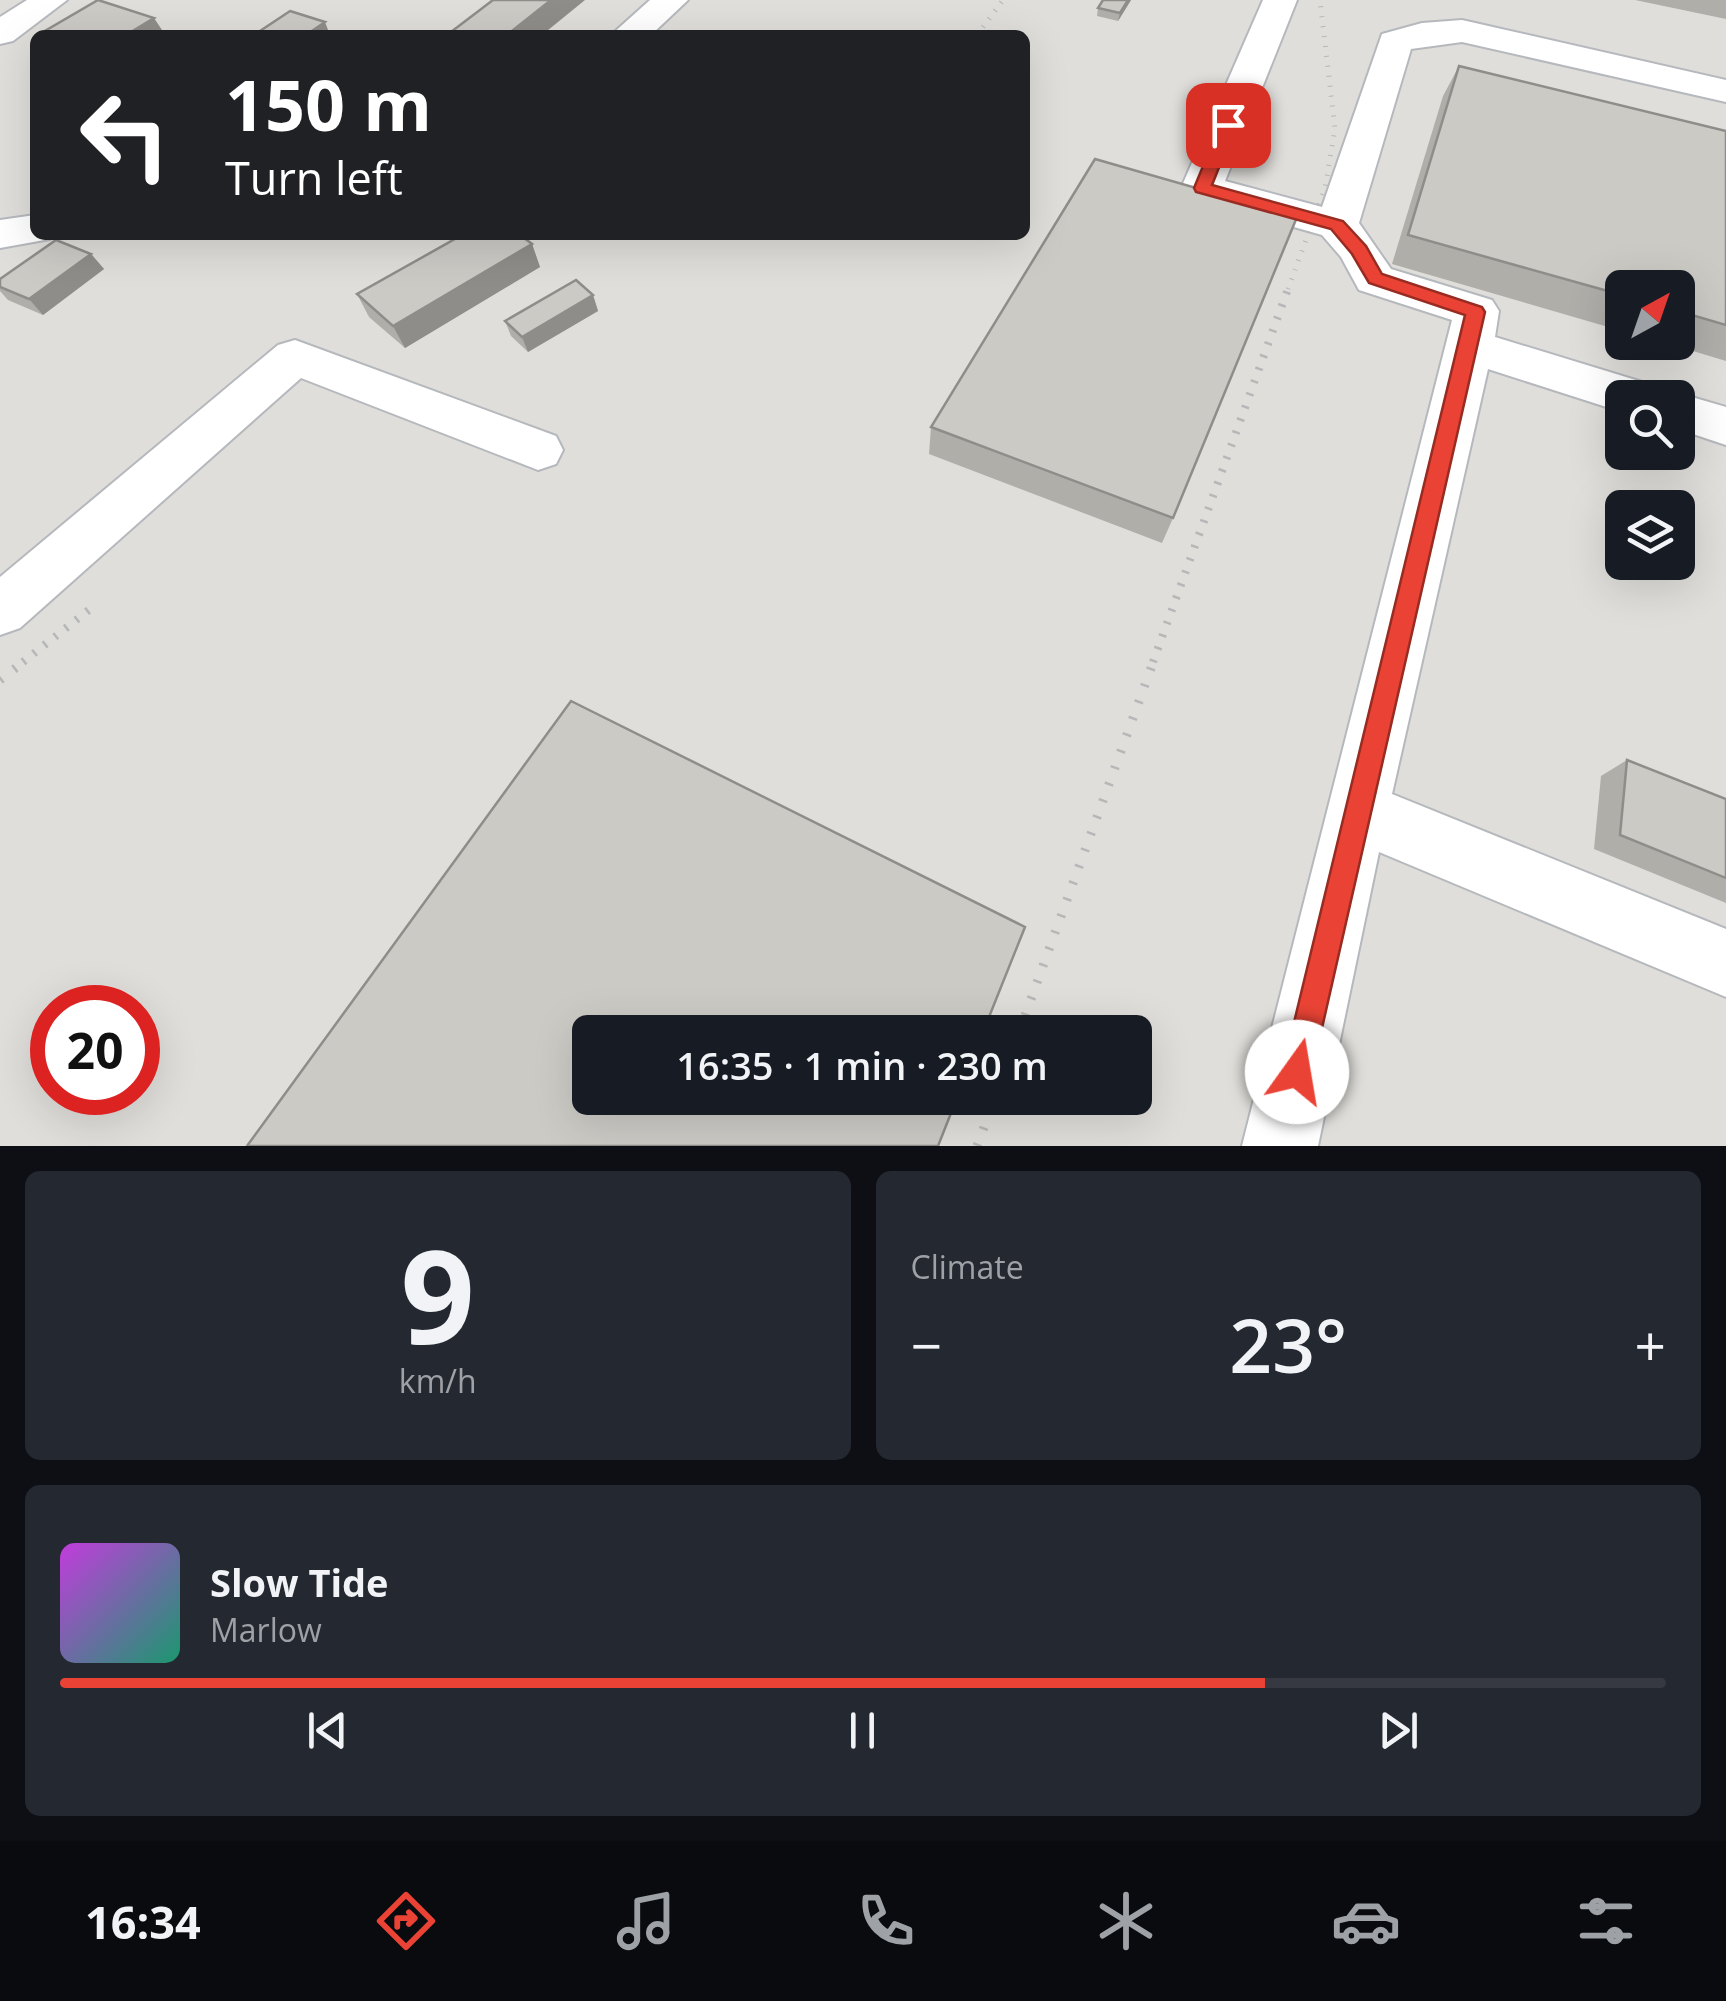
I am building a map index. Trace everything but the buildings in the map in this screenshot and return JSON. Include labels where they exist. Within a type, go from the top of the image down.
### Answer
[{"type":"lane","points":[[0,33],[50,0]]},
{"type":"lane","points":[[636,30],[671,0]]},
{"type":"lane","points":[[1280,0],[1202,188],[1337,225],[1360,250],[1375,279],[1476,312],[1280,1146]]},
{"type":"lane","points":[[1337,225],[1395,42],[1422,34],[1462,31],[1726,91]]},
{"type":"lane","points":[[0,234],[30,229]]},
{"type":"lane","points":[[1470,346],[1605,389]]},
{"type":"lane","points":[[0,611],[294,356],[538,450]]},
{"type":"lane","points":[[1695,416],[1726,426]]},
{"type":"lane","points":[[1356,811],[1726,964]]},
{"type":"shaded area","points":[[0,0],[1726,0],[1726,1146],[0,1146]]},
{"type":"railway","points":[[981,30],[1003,0]]},
{"type":"railway","points":[[1288,289],[1325,188],[1335,129],[1320,0]]},
{"type":"railway","points":[[1153,662],[1289,286]]},
{"type":"railway","points":[[23,662],[90,609]]},
{"type":"railway","points":[[0,680],[26,660]]},
{"type":"railway","points":[[1025,1015],[1154,660]]},
{"type":"railway","points":[[977,1146],[989,1115]]},
{"type":"route","points":[[1228,125],[1202,188],[1337,225],[1360,250],[1375,279],[1476,312],[1297,1072]]}]
